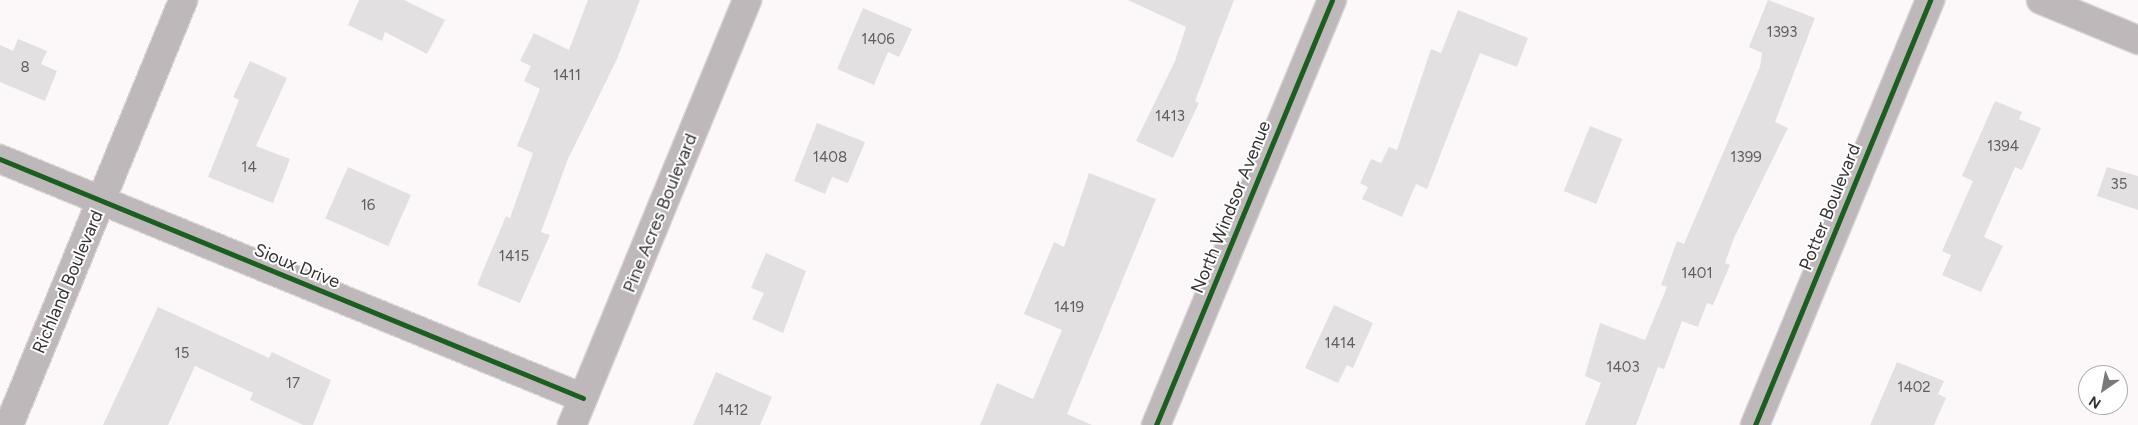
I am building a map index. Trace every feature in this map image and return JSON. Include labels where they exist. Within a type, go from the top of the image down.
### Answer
[{"type":"street","name":"Richland Boulevard","points":[[9,425],[183,0]]},
{"type":"street","name":"Pine Acres Boulevard","points":[[572,425],[747,0]]},
{"type":"street","name":"North Windsor Avenue","points":[[1156,425],[1332,0]]},
{"type":"street","name":"Potter Boulevard","points":[[1755,425],[1930,0]]},
{"type":"street","points":[[2041,0],[2138,40]]},
{"type":"street","name":"Sioux Drive","points":[[0,159],[583,398]]},
{"type":"building","points":[[359,0],[404,0],[445,20],[427,54],[385,32],[382,41],[348,25]]},
{"type":"building","points":[[588,0],[640,0],[617,59],[568,159],[541,232],[550,235],[520,303],[477,285],[506,216],[510,218],[533,153],[517,146],[540,89],[524,81],[531,66],[520,61],[534,33],[569,50]]},
{"type":"building","points":[[1128,0],[1234,0],[1195,101],[1199,103],[1173,158],[1136,141],[1175,61],[1186,27]]},
{"type":"building","points":[[1768,0],[1815,18],[1775,122],[1788,128],[1734,238],[1725,263],[1730,265],[1713,305],[1707,303],[1698,327],[1682,321],[1664,369],[1658,367],[1636,425],[1585,425],[1601,383],[1585,376],[1600,323],[1645,340],[1667,287],[1661,285],[1677,241],[1684,244],[1760,67],[1762,53],[1749,47]]},
{"type":"building","points":[[863,8],[912,29],[899,57],[888,52],[874,85],[837,69]]},
{"type":"building","points":[[1458,10],[1528,38],[1517,67],[1480,53],[1427,189],[1416,184],[1402,217],[1362,199],[1368,187],[1360,183],[1371,159],[1381,163],[1389,147],[1397,150],[1431,49],[1441,53]]},
{"type":"building","points":[[18,39],[47,51],[41,64],[57,71],[45,101],[0,82],[0,45],[13,51]]},
{"type":"building","points":[[250,61],[287,78],[256,146],[290,159],[273,203],[208,177],[239,100],[233,97]]},
{"type":"building","points":[[1995,101],[2022,112],[2019,119],[2041,128],[2022,170],[2015,167],[1984,237],[2003,246],[1981,292],[1942,275],[1951,255],[1942,251],[1973,181],[1962,176]]},
{"type":"building","points":[[817,123],[865,142],[848,183],[832,177],[825,194],[794,181]]},
{"type":"building","points":[[1590,126],[1622,139],[1596,204],[1564,191]]},
{"type":"building","points":[[348,167],[411,195],[388,246],[325,218]]},
{"type":"building","points":[[2107,167],[2138,176],[2138,210],[2097,196]]},
{"type":"building","points":[[1089,173],[1156,199],[1067,414],[1092,425],[980,425],[997,383],[1033,399],[1062,330],[1024,314],[1054,242],[1064,247]]},
{"type":"building","points":[[766,253],[806,271],[783,333],[752,319],[764,293],[751,288]]},
{"type":"building","points":[[1334,305],[1373,323],[1353,368],[1347,365],[1338,383],[1305,368]]},
{"type":"building","points":[[158,307],[269,358],[272,352],[331,380],[313,425],[303,425],[250,400],[253,393],[195,366],[168,425],[103,425]]},
{"type":"building","points":[[1897,362],[1944,381],[1938,394],[1946,398],[1934,425],[1870,425]]},
{"type":"building","points":[[716,372],[772,397],[760,425],[693,425]]},
{"type":"cycle path","points":[[1156,425],[1332,0]]},
{"type":"cycle path","points":[[1755,425],[1930,0]]},
{"type":"cycle path","points":[[0,159],[583,398]]}]
